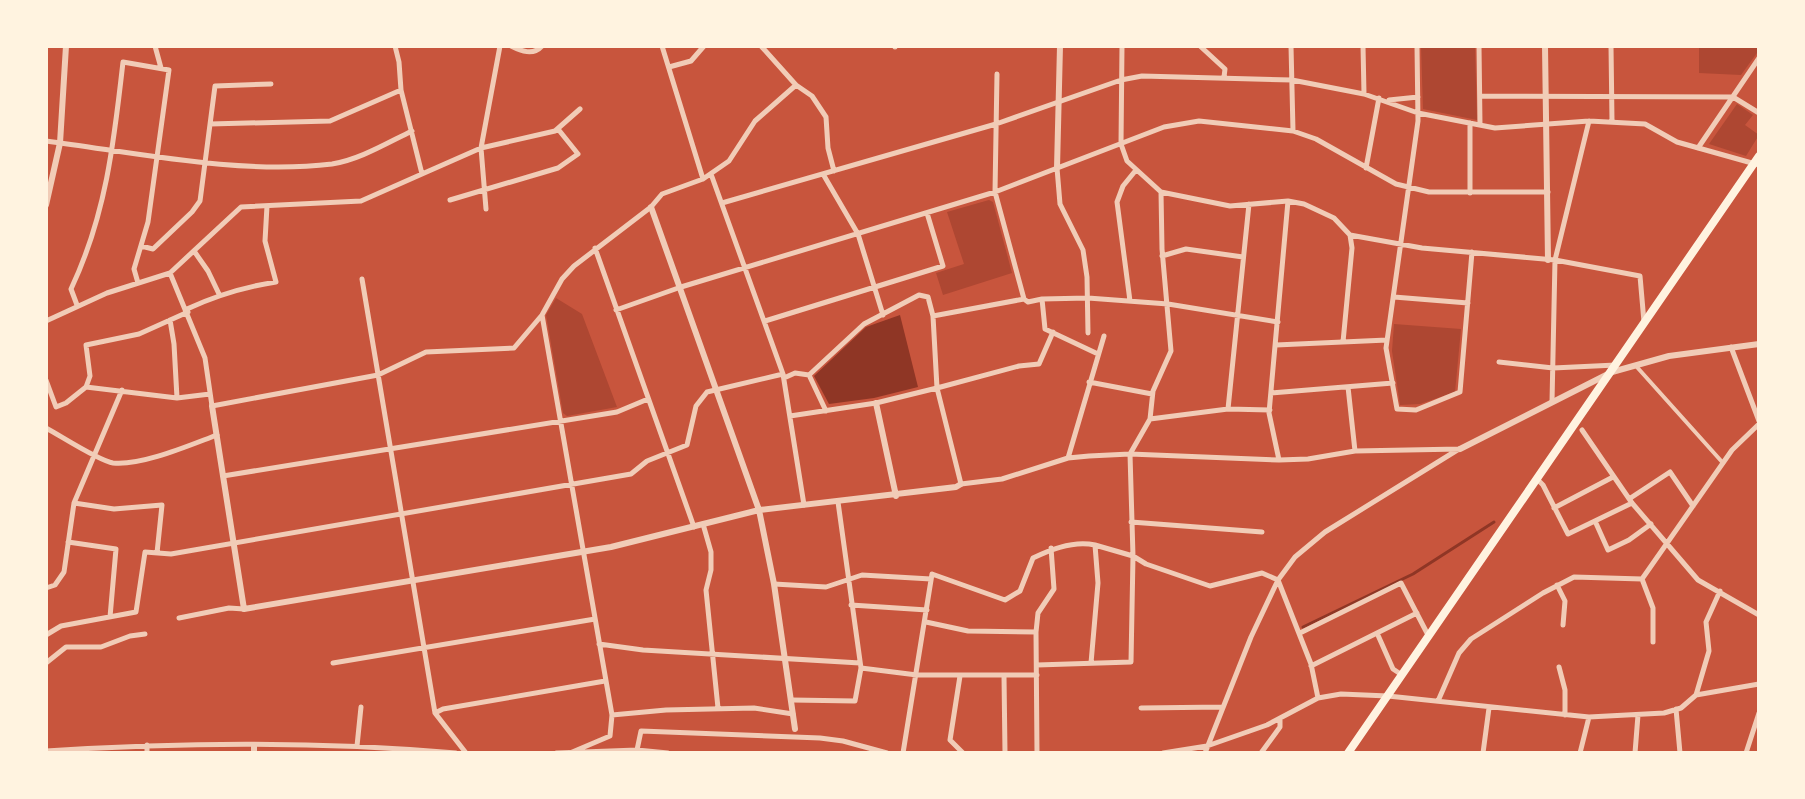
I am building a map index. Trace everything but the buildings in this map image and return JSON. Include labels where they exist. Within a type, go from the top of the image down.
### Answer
[{"type":"highway","points":[[1348,753],[1536,479],[1580,427],[1644,324],[1756,165],[1759,156]]},
{"type":"street","points":[[46,205],[60,143],[66,46]]},
{"type":"street","points":[[155,46],[161,69]]},
{"type":"street","points":[[395,46],[401,90],[422,174]]},
{"type":"street","points":[[486,209],[481,148],[500,46]]},
{"type":"street","points":[[511,46],[533,52],[542,46]]},
{"type":"street","points":[[662,46],[703,179]]},
{"type":"street","points":[[669,67],[691,61],[704,46]]},
{"type":"street","points":[[761,46],[796,85],[812,96],[826,117],[828,148],[834,171]]},
{"type":"street","points":[[1060,46],[1057,168],[1060,204],[1083,250],[1088,333]]},
{"type":"street","points":[[1122,46],[1121,144],[1127,161],[1161,192],[1230,206],[1288,201],[1304,204],[1334,218],[1350,235],[1352,248],[1343,342]]},
{"type":"street","points":[[1200,46],[1225,69],[1224,77]]},
{"type":"street","points":[[1291,46],[1293,131]]},
{"type":"street","points":[[1363,46],[1364,94]]},
{"type":"street","points":[[1417,46],[1418,113],[1386,348],[1397,409],[1416,410],[1460,392],[1472,252]]},
{"type":"street","points":[[1479,46],[1480,125]]},
{"type":"street","points":[[1545,46],[1552,260],[1552,402]]},
{"type":"street","points":[[1611,46],[1612,121]]},
{"type":"street","points":[[1698,148],[1759,58]]},
{"type":"street","points":[[77,305],[71,289],[88,251],[104,202],[123,62],[169,70],[148,222],[134,269],[138,283]]},
{"type":"street","points":[[997,74],[995,192],[1024,299]]},
{"type":"street","points":[[722,203],[996,124],[1121,80],[1142,76],[1292,80],[1388,100],[1418,113],[1495,128],[1589,121],[1645,124],[1677,142],[1756,165]]},
{"type":"street","points":[[141,246],[153,249],[200,201],[215,86],[271,84]]},
{"type":"street","points":[[212,406],[378,375],[426,352],[514,348],[542,315],[562,279],[595,248],[651,207],[662,194],[703,179],[729,161],[755,121],[796,85]]},
{"type":"street","points":[[210,124],[330,121],[401,90]]},
{"type":"street","points":[[1480,96],[1733,97],[1759,113]]},
{"type":"street","points":[[1388,100],[1418,97]]},
{"type":"street","points":[[1366,168],[1379,98]]},
{"type":"street","points":[[46,321],[77,305],[170,273],[241,207],[361,201],[481,148],[558,129],[580,109]]},
{"type":"street","points":[[616,310],[681,287],[995,192],[1164,127],[1199,121],[1293,131],[1316,139],[1366,168],[1410,188],[1429,192],[1548,192]]},
{"type":"street","points":[[1552,260],[1589,121]]},
{"type":"street","points":[[1470,123],[1470,193]]},
{"type":"street","points":[[450,200],[558,168],[578,154],[558,129]]},
{"type":"street","points":[[46,141],[240,166],[333,164],[412,131]]},
{"type":"street","points":[[1130,301],[1117,202],[1123,186],[1136,170]]},
{"type":"street","points":[[711,174],[784,376],[804,505]]},
{"type":"street","points":[[823,174],[858,234],[883,315]]},
{"type":"street","points":[[1037,665],[1131,662],[1133,556],[1130,454],[1150,419],[1152,394],[1171,351],[1162,256],[1161,192]]},
{"type":"street","points":[[1279,460],[1270,410],[1288,201]]},
{"type":"street","points":[[1228,409],[1249,204]]},
{"type":"street","points":[[46,380],[56,407],[66,403],[86,387],[90,376],[86,345],[126,338],[170,320],[219,294],[276,282],[265,241],[267,206]]},
{"type":"street","points":[[651,207],[759,510],[774,584],[795,729]]},
{"type":"street","points":[[765,321],[943,266],[927,213]]},
{"type":"street","points":[[1350,235],[1552,260],[1640,276],[1644,324]]},
{"type":"street","points":[[595,248],[694,527]]},
{"type":"street","points":[[1162,256],[1186,249],[1243,257]]},
{"type":"street","points":[[194,251],[219,294]]},
{"type":"street","points":[[170,273],[205,358],[244,609]]},
{"type":"street","points":[[362,279],[435,713],[466,753]]},
{"type":"street","points":[[809,375],[864,324],[919,295],[928,297],[933,316],[937,388],[961,484]]},
{"type":"street","points":[[1394,297],[1468,303]]},
{"type":"street","points":[[933,316],[1024,299],[1028,302],[1088,298],[1168,304],[1278,322]]},
{"type":"street","points":[[1042,299],[1043,326],[1098,354]]},
{"type":"street","points":[[542,315],[612,715],[610,736],[570,752]]},
{"type":"street","points":[[170,320],[177,398]]},
{"type":"street","points":[[790,416],[876,403],[1019,366],[1039,364],[1053,332]]},
{"type":"street","points":[[1068,458],[1104,336]]},
{"type":"street","points":[[1276,345],[1387,340]]},
{"type":"street","points":[[1499,362],[1553,368],[1615,368],[1669,356],[1759,344]]},
{"type":"street","points":[[1642,579],[1732,450],[1759,423],[1731,347]]},
{"type":"street","points":[[1635,365],[1723,463]]},
{"type":"street","points":[[1205,753],[1278,580],[1295,557],[1325,532],[1460,449],[1615,368]]},
{"type":"street","points":[[46,635],[61,626],[136,612],[145,552],[171,554],[631,474],[647,461],[687,445],[696,406],[707,392],[795,373],[809,375]]},
{"type":"street","points":[[809,375],[826,411]]},
{"type":"street","points":[[1089,382],[1152,394]]},
{"type":"street","points":[[1271,393],[1393,383]]},
{"type":"street","points":[[86,387],[177,398],[210,394]]},
{"type":"street","points":[[1348,387],[1355,451]]},
{"type":"street","points":[[46,588],[60,579],[74,503],[122,390]]},
{"type":"street","points":[[223,476],[617,412],[648,399]]},
{"type":"street","points":[[876,403],[896,496]]},
{"type":"street","points":[[1150,419],[1228,409],[1270,410]]},
{"type":"street","points":[[1580,427],[1630,501],[1698,580],[1759,615]]},
{"type":"street","points":[[46,428],[110,463],[154,457],[217,435]]},
{"type":"street","points":[[179,618],[583,552],[759,510],[896,496],[1002,479],[1068,458],[1130,454],[1279,460],[1308,459],[1355,451],[1460,449]]},
{"type":"street","points":[[1536,479],[1568,534],[1630,501],[1670,472],[1693,506]]},
{"type":"street","points":[[1554,508],[1613,477]]},
{"type":"street","points":[[792,700],[855,701],[860,666],[838,502]]},
{"type":"street","points":[[74,503],[114,509],[162,505],[157,553]]},
{"type":"street","points":[[1595,521],[1608,550],[1651,524]]},
{"type":"street","points":[[1131,522],[1262,532]]},
{"type":"street","points":[[703,524],[711,552],[706,590],[718,708]]},
{"type":"street","points":[[68,542],[116,549],[110,617]]},
{"type":"street","points":[[903,753],[932,574],[1005,600],[1020,591],[1033,558],[1051,548],[1088,543],[1133,556],[1146,564],[1210,586],[1262,573],[1278,580],[1300,633],[1318,698]]},
{"type":"street","points":[[1091,663],[1098,583],[1095,545]]},
{"type":"street","points":[[1037,753],[1036,632],[1038,613],[1054,589],[1051,548]]},
{"type":"street","points":[[774,584],[826,587],[862,575],[931,579]]},
{"type":"street","points":[[1438,701],[1459,653],[1471,639],[1557,585],[1574,577],[1642,579]]},
{"type":"street","points":[[1642,579],[1653,608],[1653,642]]},
{"type":"street","points":[[1300,633],[1401,583],[1428,636]]},
{"type":"street","points":[[1557,585],[1565,601],[1563,625]]},
{"type":"street","points":[[1696,695],[1709,651],[1706,622],[1720,591]]},
{"type":"street","points":[[851,605],[927,610]]},
{"type":"street","points":[[1311,666],[1417,613]]},
{"type":"street","points":[[333,663],[595,619]]},
{"type":"street","points":[[926,622],[968,631],[1036,632]]},
{"type":"street","points":[[1377,633],[1393,669],[1402,675]]},
{"type":"street","points":[[46,663],[66,647],[101,647],[145,634]]},
{"type":"street","points":[[599,644],[643,650],[785,658],[917,675],[1037,675]]},
{"type":"street","points":[[1559,667],[1565,690],[1565,715]]},
{"type":"street","points":[[960,676],[950,740],[963,753]]},
{"type":"street","points":[[1004,676],[1005,753]]},
{"type":"street","points":[[435,713],[443,709],[605,681]]},
{"type":"street","points":[[1163,753],[1207,746],[1280,718],[1318,698],[1341,694],[1589,717],[1664,713],[1696,695],[1759,684]]},
{"type":"street","points":[[357,746],[361,707]]},
{"type":"street","points":[[1141,708],[1223,707]]},
{"type":"street","points":[[612,715],[718,708],[754,708],[793,714]]},
{"type":"street","points":[[1483,753],[1489,708]]},
{"type":"street","points":[[1676,709],[1680,753]]},
{"type":"street","points":[[1746,753],[1759,713]]},
{"type":"street","points":[[1635,753],[1638,715]]},
{"type":"street","points":[[1580,753],[1589,717]]},
{"type":"street","points":[[1261,753],[1280,727],[1280,718]]},
{"type":"street","points":[[637,750],[641,731],[820,738],[887,753]]},
{"type":"street","points":[[46,751],[147,745],[200,750],[348,750],[357,746],[456,753]]},
{"type":"street","points":[[147,745],[147,753]]},
{"type":"street","points":[[556,753],[637,750],[668,753]]},
{"type":"shaded area","points":[[1421,46],[1475,46],[1477,120],[1423,109]]},
{"type":"shaded area","points":[[1699,46],[1757,46],[1757,53],[1741,75],[1699,73]]},
{"type":"shaded area","points":[[1737,104],[1753,115],[1745,125],[1759,135],[1746,156],[1709,144]]},
{"type":"shaded area","points":[[989,200],[993,202],[1012,273],[943,295],[936,273],[964,264],[947,212]]},
{"type":"shaded area","points":[[556,298],[582,314],[617,407],[567,416],[563,413],[546,315]]},
{"type":"shaded area","points":[[900,315],[918,387],[874,398],[829,404],[814,376],[866,327]]},
{"type":"shaded area","points":[[1394,324],[1461,329],[1455,392],[1420,404],[1400,405],[1392,351]]},
{"type":"waterway","points":[[1303,627],[1413,574],[1494,522]]}]
